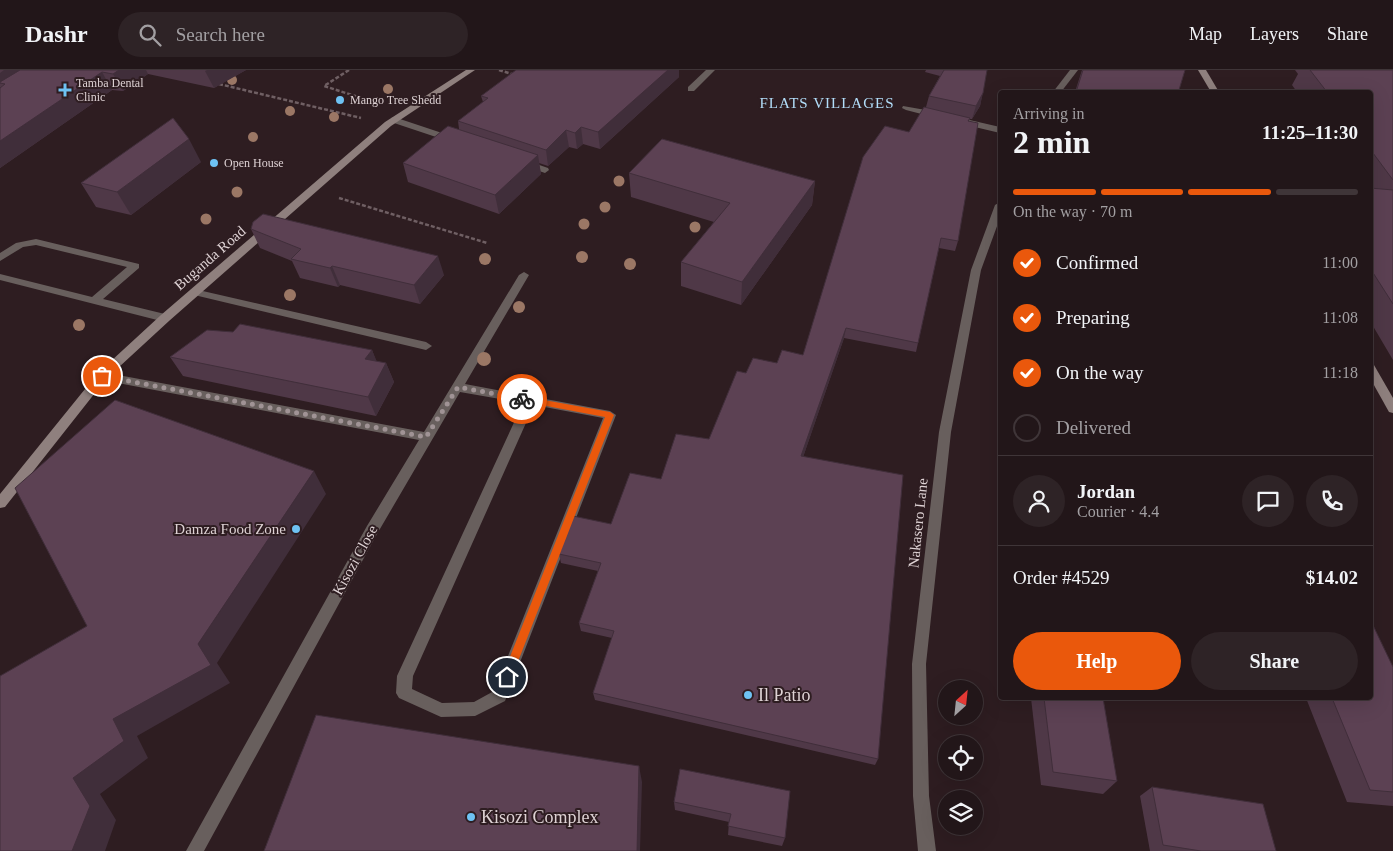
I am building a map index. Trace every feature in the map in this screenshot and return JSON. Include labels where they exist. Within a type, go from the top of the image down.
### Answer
[{"type":"main road","name":"Buganda Road","points":[[0,503],[102,376],[165,318],[391,122],[471,70]]},
{"type":"main road","points":[[1202,70],[1214,90]]},
{"type":"main road","points":[[1375,386],[1393,409]]},
{"type":"street","points":[[691,89],[711,70]]},
{"type":"street","points":[[1059,90],[1074,70]]},
{"type":"street","points":[[906,108],[944,117]]},
{"type":"street","points":[[953,119],[998,130]]},
{"type":"street","points":[[391,122],[459,142]]},
{"type":"street","points":[[519,162],[545,170]]},
{"type":"street","name":"Nakasero Lane","points":[[927,851],[921,796],[919,664],[944,441],[976,270],[998,210]]},
{"type":"street","points":[[0,258],[20,245],[36,242],[135,266],[95,300]]},
{"type":"street","name":"Kisozi Close","points":[[196,851],[426,437],[524,275]]},
{"type":"street","points":[[0,277],[165,318]]},
{"type":"street","points":[[194,292],[426,346]]},
{"type":"street","points":[[102,376],[426,437]]},
{"type":"street","points":[[458,387],[610,415],[500,696],[475,709],[441,710],[404,694],[405,676],[530,401]]},
{"type":"path","points":[[349,70],[324,86],[406,112]]},
{"type":"path","points":[[499,70],[517,75]]},
{"type":"path","points":[[218,84],[391,122]]},
{"type":"path","points":[[312,190],[487,243]]},
{"type":"building","points":[[20,70],[119,70],[113,74],[102,72],[0,141],[0,88],[5,84],[0,82]]},
{"type":"building","points":[[516,70],[668,70],[598,132],[581,127],[575,133],[566,130],[546,150],[458,121],[488,98],[481,96]]},
{"type":"building","points":[[944,70],[987,70],[983,93],[976,106],[929,96]]},
{"type":"building","points":[[1083,70],[1185,70],[1179,90],[1077,90]]},
{"type":"building","points":[[1310,70],[1393,70],[1393,180],[1373,153],[1373,90],[1325,90]]},
{"type":"building","points":[[924,107],[970,118],[968,121],[978,123],[958,241],[941,238],[918,343],[846,328],[801,456],[903,475],[878,759],[593,693],[614,631],[579,623],[601,563],[559,554],[573,516],[611,524],[630,473],[661,479],[676,434],[709,439],[737,371],[746,373],[753,358],[777,363],[782,350],[803,355],[863,157],[885,126],[909,132]]},
{"type":"building","points":[[173,118],[189,139],[117,192],[81,183]]},
{"type":"building","points":[[448,126],[538,155],[495,195],[403,163]]},
{"type":"building","points":[[662,139],[815,181],[742,282],[681,262],[730,203],[629,173]]},
{"type":"building","points":[[1373,188],[1393,190],[1393,304],[1373,273]]},
{"type":"building","points":[[263,214],[438,256],[414,285],[332,266],[330,268],[291,259],[301,249],[251,229],[253,222]]},
{"type":"building","points":[[240,324],[372,350],[365,359],[386,363],[368,397],[170,357],[207,330],[233,332]]},
{"type":"building","points":[[115,400],[314,471],[198,644],[211,665],[113,719],[124,741],[73,778],[90,806],[72,851],[0,851],[0,676],[87,626],[15,488]]},
{"type":"building","points":[[1373,625],[1393,667],[1393,792],[1370,790],[1333,700],[1373,700]]},
{"type":"building","points":[[1044,700],[1103,700],[1117,781],[1053,772]]},
{"type":"building","name":"Kisozi Complex","points":[[316,715],[639,766],[637,851],[264,851]]},
{"type":"building","points":[[680,769],[790,791],[785,838],[728,826],[731,814],[674,802]]},
{"type":"building","points":[[1152,787],[1263,804],[1276,851],[1201,851],[1163,845]]},
{"type":"way so far","points":[[102,376],[426,437],[458,387],[522,399]]},
{"type":"place","name":"Tamba Dental Clinic","points":[[65,90]]},
{"type":"place","name":"Mango Tree Shedd","points":[[340,100]]},
{"type":"place","name":"Open House","points":[[214,163]]},
{"type":"place","name":"Damza Food Zone","points":[[296,529]]},
{"type":"place","name":"Il Patio","points":[[748,695]]},
{"type":"place","name":"Kisozi Complex","points":[[471,817]]},
{"type":"district","name":"FLATS VILLAGES","points":[[827,103]]},
{"type":"route","points":[[507,677],[610,415],[522,399]]}]
